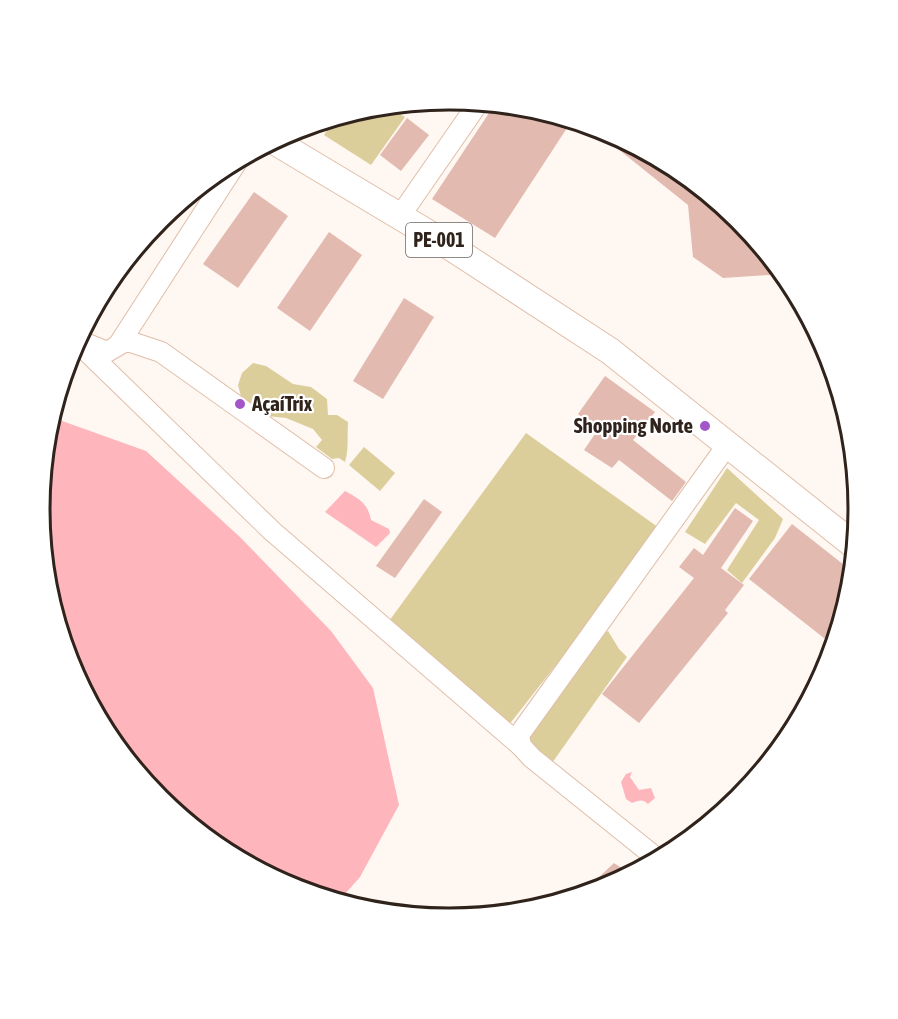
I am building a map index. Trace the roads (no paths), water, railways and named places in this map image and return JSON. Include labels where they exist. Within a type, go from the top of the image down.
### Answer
[{"type":"main road","name":"PE-001","points":[[283,146],[400,216],[610,351],[848,540]]},
{"type":"street","points":[[400,216],[473,111]]},
{"type":"street","points":[[119,344],[227,177]]},
{"type":"street","points":[[86,344],[106,352],[119,344],[131,342],[161,352],[324,468]]},
{"type":"street","points":[[84,347],[272,531],[521,746],[651,854]]},
{"type":"street","points":[[521,746],[519,735],[528,721],[728,444]]},
{"type":"place","name":"AçaíTrix","points":[[240,404]]},
{"type":"place","name":"Shopping Norte","points":[[705,426]]}]
